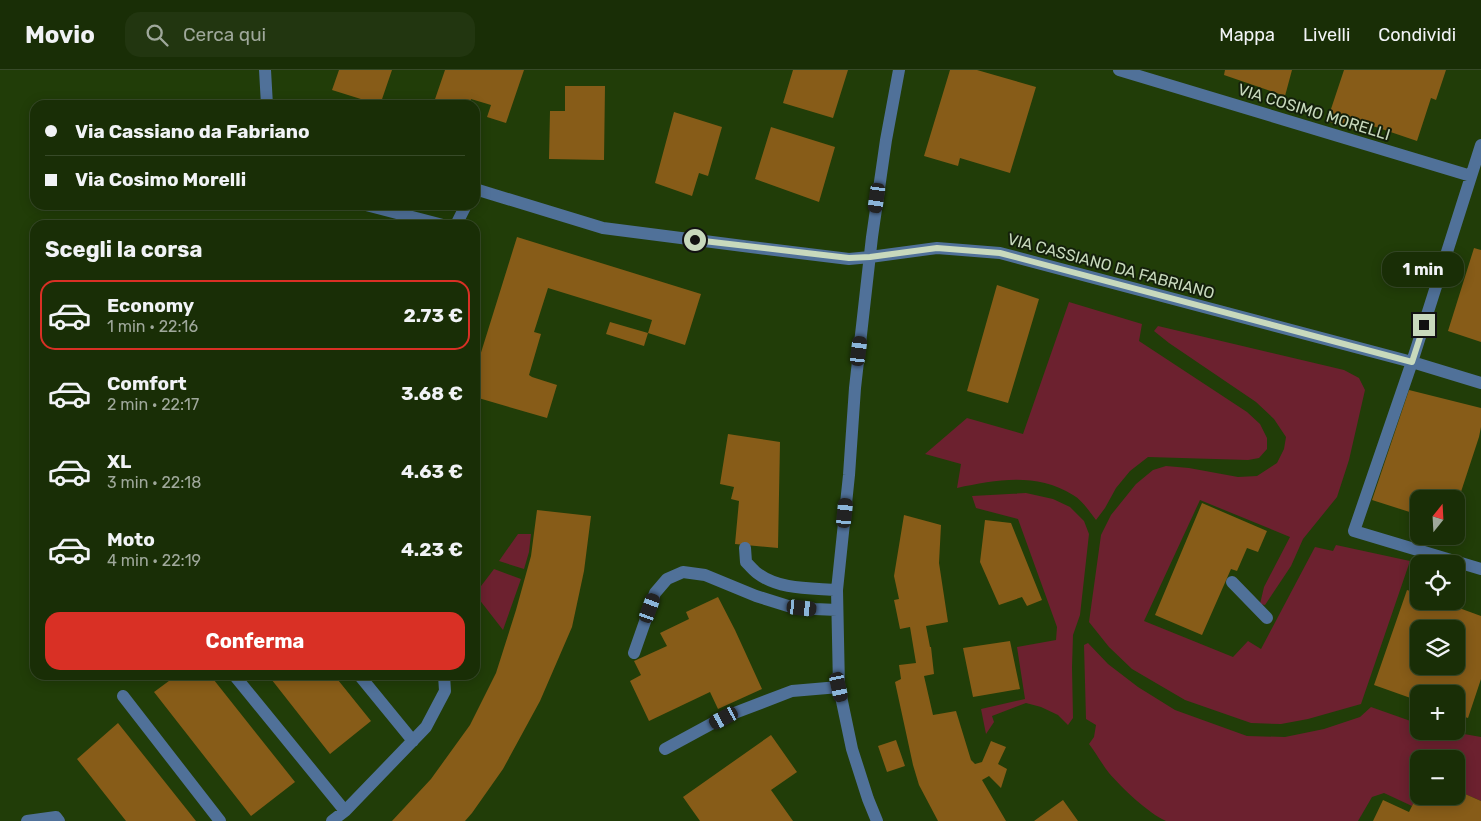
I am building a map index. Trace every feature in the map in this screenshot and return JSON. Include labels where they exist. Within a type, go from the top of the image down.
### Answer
[{"type":"street","points":[[265,70],[267,100]]},
{"type":"street","points":[[877,821],[852,749],[839,687],[837,590],[849,475],[854,395],[870,257],[886,140],[900,70]]},
{"type":"street","name":"VIA COSIMO MORELLI","points":[[1119,70],[1471,176]]},
{"type":"street","points":[[1480,152],[1412,362],[1354,531],[1481,569]]},
{"type":"street","name":"VIA CASSIANO DA FABRIANO","points":[[480,191],[603,228],[849,258],[937,248],[1000,253],[1412,362],[1481,384]]},
{"type":"street","points":[[385,210],[424,220]]},
{"type":"street","points":[[745,548],[746,562],[756,573],[770,580],[798,588],[837,590]]},
{"type":"street","points":[[634,653],[655,593],[667,579],[683,572],[705,574],[756,596],[788,606],[837,610]]},
{"type":"street","points":[[1232,582],[1267,618]]},
{"type":"street","points":[[238,680],[345,812]]},
{"type":"street","points":[[363,680],[413,741]]},
{"type":"street","points":[[332,821],[345,812],[426,727],[445,691],[444,680]]},
{"type":"street","points":[[664,749],[724,718],[792,691],[839,687]]},
{"type":"street","points":[[123,696],[220,821]]},
{"type":"street","points":[[27,821],[56,817],[59,821]]},
{"type":"shaded area","points":[[1069,302],[1142,324],[1139,341],[1247,412],[1260,424],[1267,438],[1267,449],[1259,458],[1248,460],[1148,457],[1130,471],[1116,488],[1096,520],[1076,497],[1044,483],[1015,480],[986,482],[957,488],[961,464],[925,454],[967,418],[1023,434]]},
{"type":"shaded area","points":[[1158,326],[1344,370],[1359,378],[1365,390],[1349,460],[1337,497],[1303,539],[1291,566],[1265,605],[1260,604],[1264,587],[1290,537],[1200,500],[1144,621],[1233,657],[1248,641],[1261,649],[1315,547],[1333,551],[1336,545],[1410,561],[1361,704],[1308,719],[1281,724],[1251,723],[1185,700],[1132,669],[1109,647],[1089,622],[1101,535],[1111,515],[1136,484],[1153,470],[1166,466],[1238,477],[1257,476],[1277,463],[1284,449],[1286,437],[1274,419],[1256,402],[1154,331]]},
{"type":"shaded area","points":[[1026,493],[1053,499],[1070,507],[1084,521],[1089,534],[1080,615],[1073,635],[1073,718],[1068,725],[1058,715],[1041,707],[1026,703],[992,716],[994,722],[986,734],[981,709],[1025,699],[1017,647],[1056,640],[1057,627],[1018,519],[976,508],[972,496]]},
{"type":"shaded area","points":[[518,534],[531,534],[529,552],[524,569],[499,561]]},
{"type":"shaded area","points":[[494,569],[521,579],[503,630],[480,600],[480,587]]},
{"type":"shaded area","points":[[1088,643],[1108,664],[1138,687],[1175,710],[1247,736],[1285,737],[1324,729],[1360,717],[1371,707],[1410,721],[1410,740],[1465,740],[1465,734],[1481,737],[1481,801],[1465,794],[1465,750],[1410,750],[1410,805],[1412,806],[1384,793],[1372,797],[1358,821],[1166,821],[1143,806],[1121,786],[1109,773],[1089,744],[1094,737],[1096,725],[1086,719],[1084,645]]},
{"type":"building","points":[[339,70],[392,70],[382,100],[364,100],[332,90]]},
{"type":"building","points":[[445,70],[524,70],[506,123],[487,117],[491,105],[480,102],[480,100],[435,100]]},
{"type":"building","points":[[793,70],[848,70],[833,118],[783,103]]},
{"type":"building","points":[[950,70],[977,70],[1036,87],[1010,173],[960,158],[958,166],[924,156]]},
{"type":"building","points":[[1225,70],[1292,70],[1285,96],[1224,75]]},
{"type":"building","points":[[1344,70],[1446,70],[1436,100],[1431,98],[1417,141],[1370,125],[1367,134],[1327,121]]},
{"type":"building","points":[[565,86],[605,86],[604,160],[549,159],[550,111],[565,111]]},
{"type":"building","points":[[674,112],[722,127],[708,176],[699,173],[692,196],[655,183]]},
{"type":"building","points":[[771,127],[835,147],[819,202],[755,179]]},
{"type":"building","points":[[517,237],[701,294],[685,345],[648,333],[652,320],[548,288],[534,332],[541,334],[529,375],[557,385],[547,418],[480,398],[480,356]]},
{"type":"building","points":[[1474,248],[1481,250],[1481,342],[1448,331]]},
{"type":"building","points":[[997,285],[1039,299],[1008,403],[967,391]]},
{"type":"building","points":[[610,322],[648,333],[644,346],[606,334]]},
{"type":"building","points":[[1409,390],[1481,408],[1479,437],[1462,490],[1410,490],[1410,512],[1372,500]]},
{"type":"building","points":[[728,434],[780,442],[778,548],[735,544],[739,501],[731,499],[734,487],[720,484]]},
{"type":"building","points":[[1202,503],[1267,531],[1258,552],[1247,548],[1237,571],[1231,569],[1202,635],[1155,615]]},
{"type":"building","points":[[537,510],[591,516],[584,571],[572,627],[540,701],[503,769],[465,821],[392,821],[431,779],[470,725],[496,673],[531,556]]},
{"type":"building","points":[[904,515],[941,525],[939,563],[948,622],[926,626],[934,674],[924,676],[933,715],[956,711],[971,760],[975,764],[982,762],[991,741],[1006,747],[998,764],[1007,769],[1001,788],[989,776],[982,780],[1006,821],[938,821],[919,785],[895,682],[901,679],[899,665],[916,663],[910,627],[900,629],[894,600],[899,599],[894,576]]},
{"type":"building","points":[[985,520],[1011,523],[1042,600],[1027,606],[1022,597],[999,605],[980,562]]},
{"type":"building","points":[[1407,590],[1410,591],[1410,610],[1465,610],[1481,616],[1481,679],[1468,718],[1465,717],[1465,685],[1410,685],[1410,698],[1374,685]]},
{"type":"building","points":[[718,597],[762,689],[718,709],[710,692],[649,721],[630,681],[641,675],[634,661],[667,646],[660,633],[689,619],[686,612]]},
{"type":"building","points":[[1010,641],[1020,689],[973,697],[963,648]]},
{"type":"building","points":[[170,680],[214,680],[295,782],[251,816],[154,692]]},
{"type":"building","points":[[272,680],[338,680],[371,721],[330,754]]},
{"type":"building","points":[[118,723],[196,821],[126,821],[77,759]]},
{"type":"building","points":[[771,735],[797,772],[771,790],[793,821],[700,821],[683,797]]},
{"type":"building","points":[[896,740],[905,766],[887,772],[878,746]]},
{"type":"building","points":[[1465,794],[1481,801],[1481,821],[1373,821],[1383,800],[1409,812],[1412,805],[1465,805]]},
{"type":"building","points":[[1063,800],[1078,821],[1034,821]]},
{"type":"route","points":[[695,240],[849,258],[937,248],[1000,253],[1412,362],[1424,325]]}]
